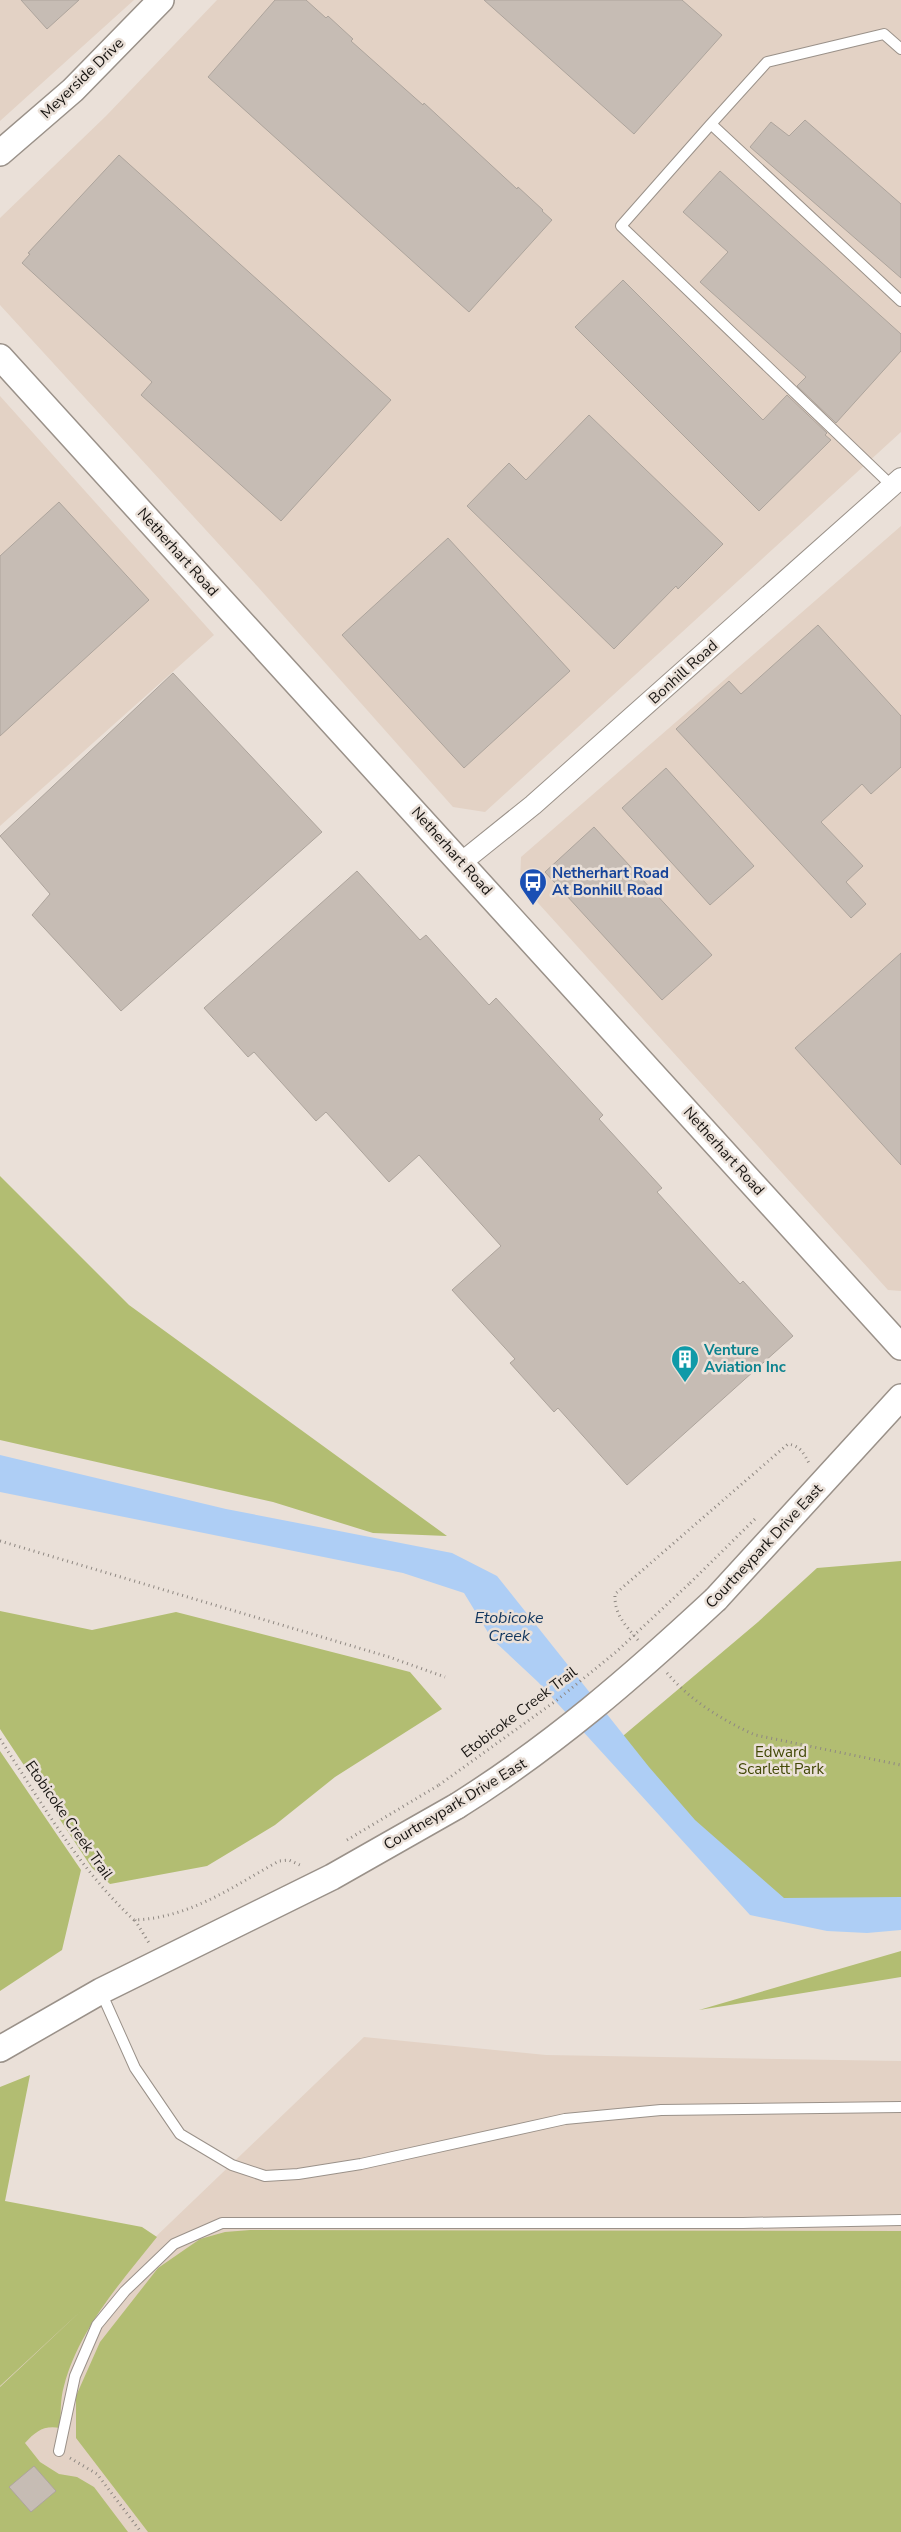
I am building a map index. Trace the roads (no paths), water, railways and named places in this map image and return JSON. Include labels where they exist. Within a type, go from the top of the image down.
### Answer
[{"type":"street","name":"Meyerside Drive","points":[[0,153],[72,90],[161,0]]},
{"type":"street","name":"Netherhart Road","points":[[0,357],[462,862],[901,1347]]},
{"type":"street","name":"Bonhill Road","points":[[462,862],[533,805],[896,482]]},
{"type":"street","name":"Courtneypark Drive East","points":[[0,2049],[101,1991],[332,1877],[457,1806],[510,1773],[606,1699],[716,1599],[901,1397]]},
{"type":"lane","points":[[896,482],[620,226],[766,62],[884,34],[901,49]]},
{"type":"lane","points":[[711,124],[901,301]]},
{"type":"lane","points":[[101,1991],[135,2068],[180,2134],[232,2165],[265,2176],[298,2174],[361,2164],[565,2120],[661,2110],[901,2107]]},
{"type":"lane","points":[[59,2451],[75,2376],[97,2325],[125,2291],[174,2244],[222,2223],[743,2223],[901,2220]]},
{"type":"water","name":"Etobicoke Creek","points":[[0,1455],[226,1509],[452,1553],[497,1576],[649,1767],[695,1820],[784,1898],[901,1897],[901,1930],[867,1933],[827,1931],[750,1915],[538,1682],[492,1639],[464,1593],[403,1573],[0,1492]]},
{"type":"place","name":"Netherhart Road At Bonhill Road","points":[[533,906]]},
{"type":"place","name":"Venture Aviation Inc","points":[[685,1383]]},
{"type":"park label","name":"Edward Scarlett Park","points":[[781,1760]]}]
